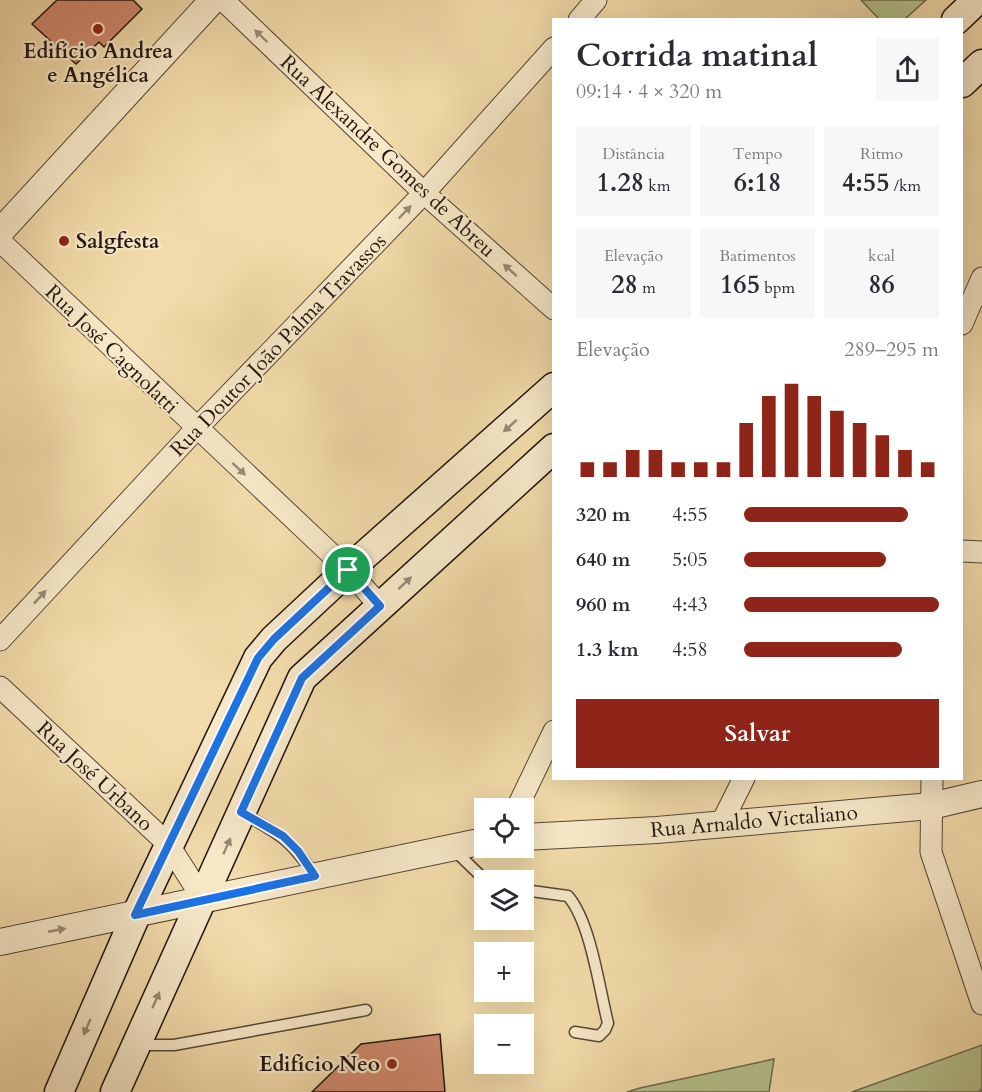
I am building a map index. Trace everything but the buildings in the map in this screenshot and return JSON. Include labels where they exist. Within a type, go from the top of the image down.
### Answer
[{"type":"main road","points":[[958,18],[977,0]]},
{"type":"main road","points":[[963,82],[982,64]]},
{"type":"main road","points":[[60,1092],[135,915],[258,658],[274,639],[348,570],[552,389]]},
{"type":"main road","points":[[115,1092],[302,678],[552,450]]},
{"type":"main road","points":[[60,1092],[74,1089],[80,1092]]},
{"type":"street","points":[[0,231],[213,0]]},
{"type":"street","name":"Rua Alexandre Gomes de Abreu","points":[[224,0],[424,193],[552,307]]},
{"type":"street","points":[[581,18],[596,0]]},
{"type":"street","name":"Rua Doutor João Palma Travassos","points":[[0,640],[196,429],[424,193],[552,50]]},
{"type":"street","name":"Rua José Cagnolatti","points":[[0,241],[196,429],[348,570],[380,606]]},
{"type":"street","points":[[963,322],[982,278]]},
{"type":"street","points":[[963,552],[982,552]]},
{"type":"street","name":"Rua José Urbano","points":[[0,687],[168,844],[203,899]]},
{"type":"street","points":[[522,798],[552,735]]},
{"type":"street","points":[[721,824],[743,780]]},
{"type":"street","points":[[932,780],[931,852],[982,1004]]},
{"type":"street","name":"Rua Arnaldo Victaliano","points":[[534,836],[721,824],[931,806],[982,794]]},
{"type":"street","points":[[0,942],[474,844]]},
{"type":"lane","points":[[241,812],[283,836],[298,851],[315,876]]},
{"type":"lane","points":[[451,848],[474,870]]},
{"type":"lane","points":[[534,891],[568,896],[575,905],[586,933],[608,1023],[599,1036],[575,1032]]},
{"type":"lane","points":[[136,1045],[174,1045],[366,1010]]},
{"type":"green space","points":[[861,0],[926,0],[906,18],[878,18]]},
{"type":"green space","points":[[982,1045],[982,1092],[852,1092]]},
{"type":"green space","points":[[774,1059],[769,1092],[627,1092],[640,1088]]},
{"type":"place","name":"Edifício Andrea e Angélica","points":[[98,29]]},
{"type":"place","name":"Salgfesta","points":[[64,241]]},
{"type":"place","name":"Edifício Neo","points":[[392,1064]]},
{"type":"route","points":[[348,570],[380,606],[302,678],[241,812],[283,836],[298,851],[315,876],[135,915],[258,658],[274,639],[348,570]]}]
